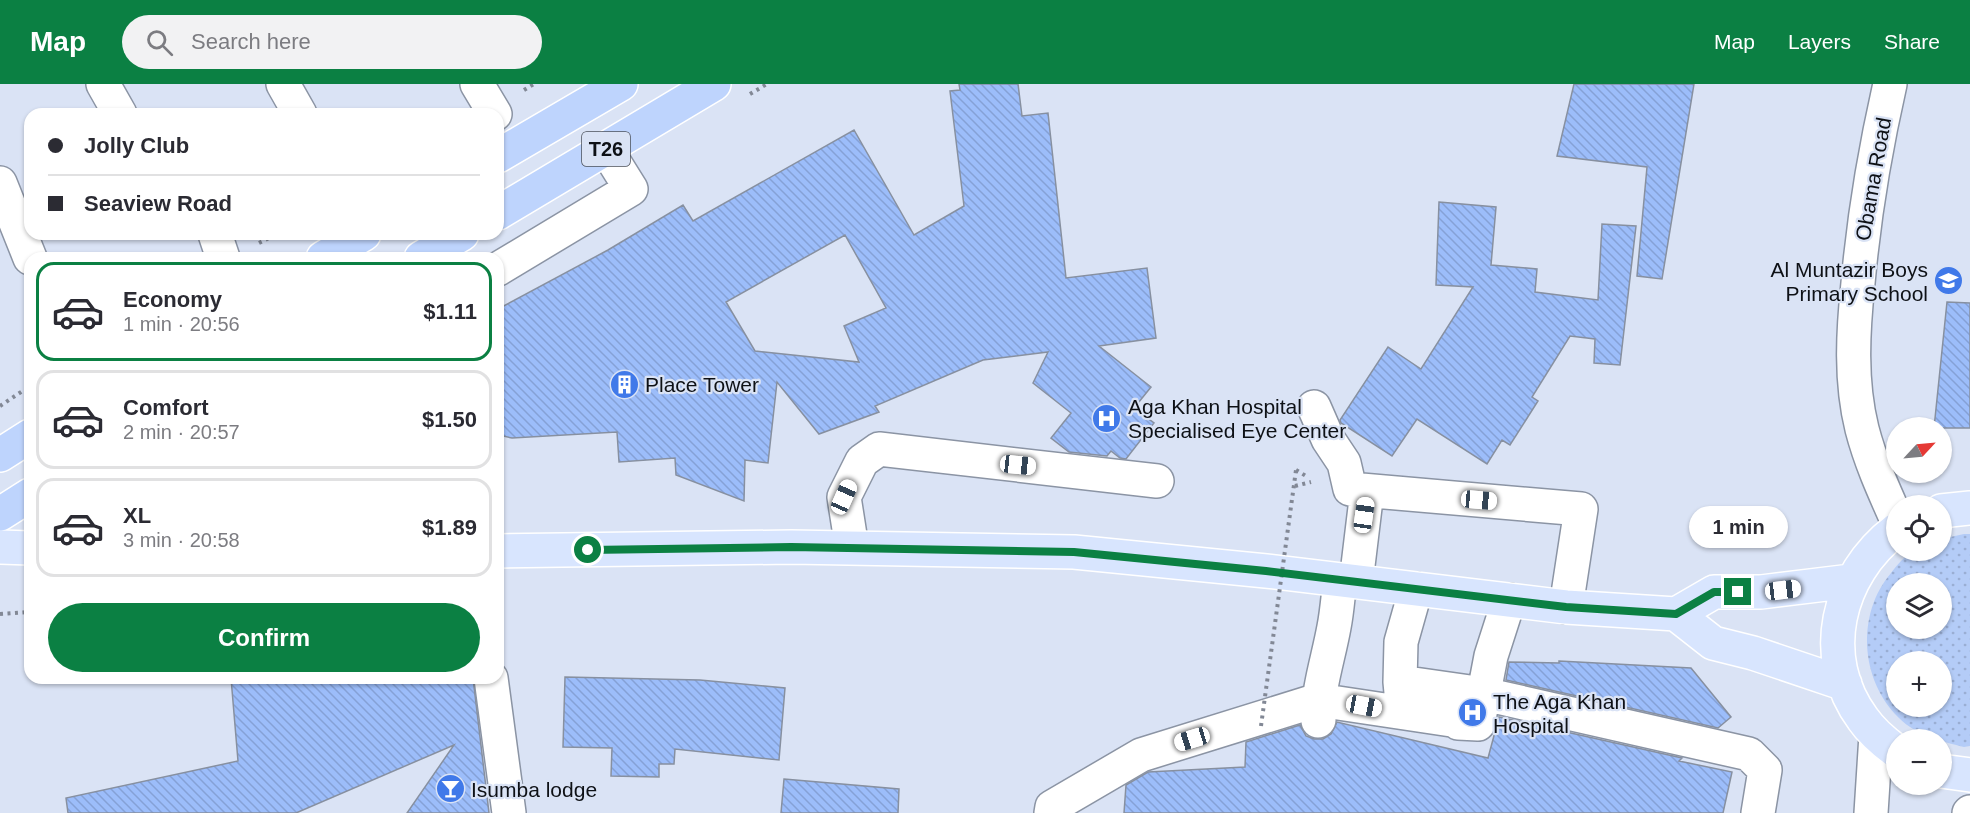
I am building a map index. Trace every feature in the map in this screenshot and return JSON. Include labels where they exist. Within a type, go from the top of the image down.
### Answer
[{"type":"highway","name":"T26","points":[[507,151],[621,84]]},
{"type":"highway","name":"T26","points":[[504,209],[714,84]]},
{"type":"highway","points":[[333,252],[354,240]]},
{"type":"highway","points":[[432,252],[452,240]]},
{"type":"highway","points":[[0,455],[24,440]]},
{"type":"highway","points":[[0,514],[24,499]]},
{"type":"main road","points":[[1952,510],[1970,508]]},
{"type":"main road","points":[[1886,539],[1875,548],[1851,581],[1842,606],[1838,632],[1839,658],[1845,684],[1858,711],[1886,743]]},
{"type":"main road","points":[[0,547],[24,548]]},
{"type":"main road","points":[[504,551],[791,547],[1074,552],[1566,607],[1676,614],[1714,592],[1761,592],[1851,581]]},
{"type":"main road","points":[[1676,614],[1713,643],[1753,653],[1845,684]]},
{"type":"main road","points":[[1952,773],[1970,775]]},
{"type":"street","points":[[104,84],[117,108]]},
{"type":"street","points":[[283,84],[297,108]]},
{"type":"street","points":[[477,84],[491,108]]},
{"type":"street","name":"Obama Road","points":[[1886,496],[1862,427],[1853,375],[1855,312],[1863,231],[1876,147],[1890,84]]},
{"type":"street","points":[[504,265],[632,189],[606,149]]},
{"type":"street","points":[[0,183],[28,252]]},
{"type":"street","points":[[1314,407],[1328,439],[1344,463],[1350,489],[1581,509],[1566,607]]},
{"type":"street","points":[[852,548],[844,497],[862,460],[879,449],[1157,481]]},
{"type":"street","points":[[1367,491],[1348,581],[1323,671],[1318,700],[1318,721],[1326,716],[1341,715],[1360,717],[1393,726],[1443,722],[1481,709]]},
{"type":"street","points":[[1404,714],[1400,682],[1401,642],[1416,589]]},
{"type":"street","points":[[1481,709],[1491,656],[1509,600]]},
{"type":"street","points":[[1400,682],[1481,709],[1749,754],[1765,770],[1758,813]]},
{"type":"street","points":[[491,684],[509,813]]},
{"type":"street","points":[[1052,813],[1052,807],[1141,755],[1318,700],[1404,714],[1481,709]]},
{"type":"street","points":[[1871,813],[1886,743]]},
{"type":"path","points":[[0,406],[24,390]]},
{"type":"path","points":[[1261,726],[1296,470]]},
{"type":"path","points":[[1294,486],[1315,481]]},
{"type":"path","points":[[0,614],[24,612]]},
{"type":"shaded area","points":[[1970,534],[1970,746],[1952,744],[1952,729],[1914,729],[1898,717],[1952,717],[1952,651],[1886,651],[1886,703],[1876,685],[1867,647],[1868,627],[1872,608],[1886,580],[1886,639],[1952,639],[1952,573],[1891,573],[1901,561],[1952,561],[1952,537]]},
{"type":"building","points":[[959,84],[1018,84],[1022,116],[1048,113],[1066,278],[1147,268],[1156,338],[1099,346],[1151,387],[1134,408],[1154,423],[1126,459],[1120,458],[1111,451],[1107,456],[1069,452],[1051,438],[1071,413],[1033,383],[1048,352],[983,360],[875,406],[879,412],[819,434],[777,382],[768,463],[745,460],[744,501],[676,475],[675,458],[619,462],[617,432],[512,438],[504,436],[504,306],[608,250],[683,205],[693,221],[854,130],[914,235],[964,206],[950,91],[960,90]],"holes":[[[845,235],[886,308],[844,326],[859,362],[755,351],[726,302]]]},
{"type":"building","points":[[1574,84],[1694,84],[1662,279],[1637,276],[1647,167],[1557,156]]},
{"type":"building","points":[[1439,202],[1496,207],[1491,265],[1537,269],[1535,292],[1598,300],[1602,224],[1636,226],[1620,365],[1594,363],[1595,339],[1570,336],[1532,397],[1538,401],[1510,445],[1502,440],[1487,464],[1417,419],[1392,456],[1341,423],[1340,420],[1388,347],[1421,369],[1473,287],[1436,285]]},
{"type":"building","points":[[1947,302],[1970,303],[1970,428],[1952,428],[1952,417],[1935,417]]},
{"type":"building","points":[[1559,661],[1691,668],[1731,717],[1718,728],[1506,680],[1509,662],[1559,663]]},
{"type":"building","points":[[565,677],[700,680],[785,688],[779,760],[675,749],[674,764],[659,764],[659,777],[611,776],[612,748],[563,747]]},
{"type":"building","points":[[232,684],[474,684],[489,813],[407,813],[454,745],[296,813],[68,813],[66,798],[238,761]]},
{"type":"building","points":[[1499,717],[1682,758],[1679,761],[1732,772],[1723,813],[1124,813],[1126,785],[1148,772],[1245,767],[1246,742],[1300,725],[1306,736],[1314,739],[1323,739],[1331,734],[1337,722],[1488,758]]},
{"type":"building","points":[[784,779],[899,789],[898,813],[781,813]]},
{"type":"place","name":"Al Muntazir Boys Primary School","points":[[1949,281]]},
{"type":"place","name":"Place Tower","points":[[624,384]]},
{"type":"place","name":"Aga Khan Hospital Specialised Eye Center","points":[[1107,418]]},
{"type":"place","name":"The Aga Khan Hospital","points":[[1472,713]]},
{"type":"place","name":"Isumba lodge","points":[[450,789]]},
{"type":"route","points":[[588,550],[791,547],[1074,552],[1266,571],[1566,607],[1676,614],[1714,592],[1738,592]]}]
